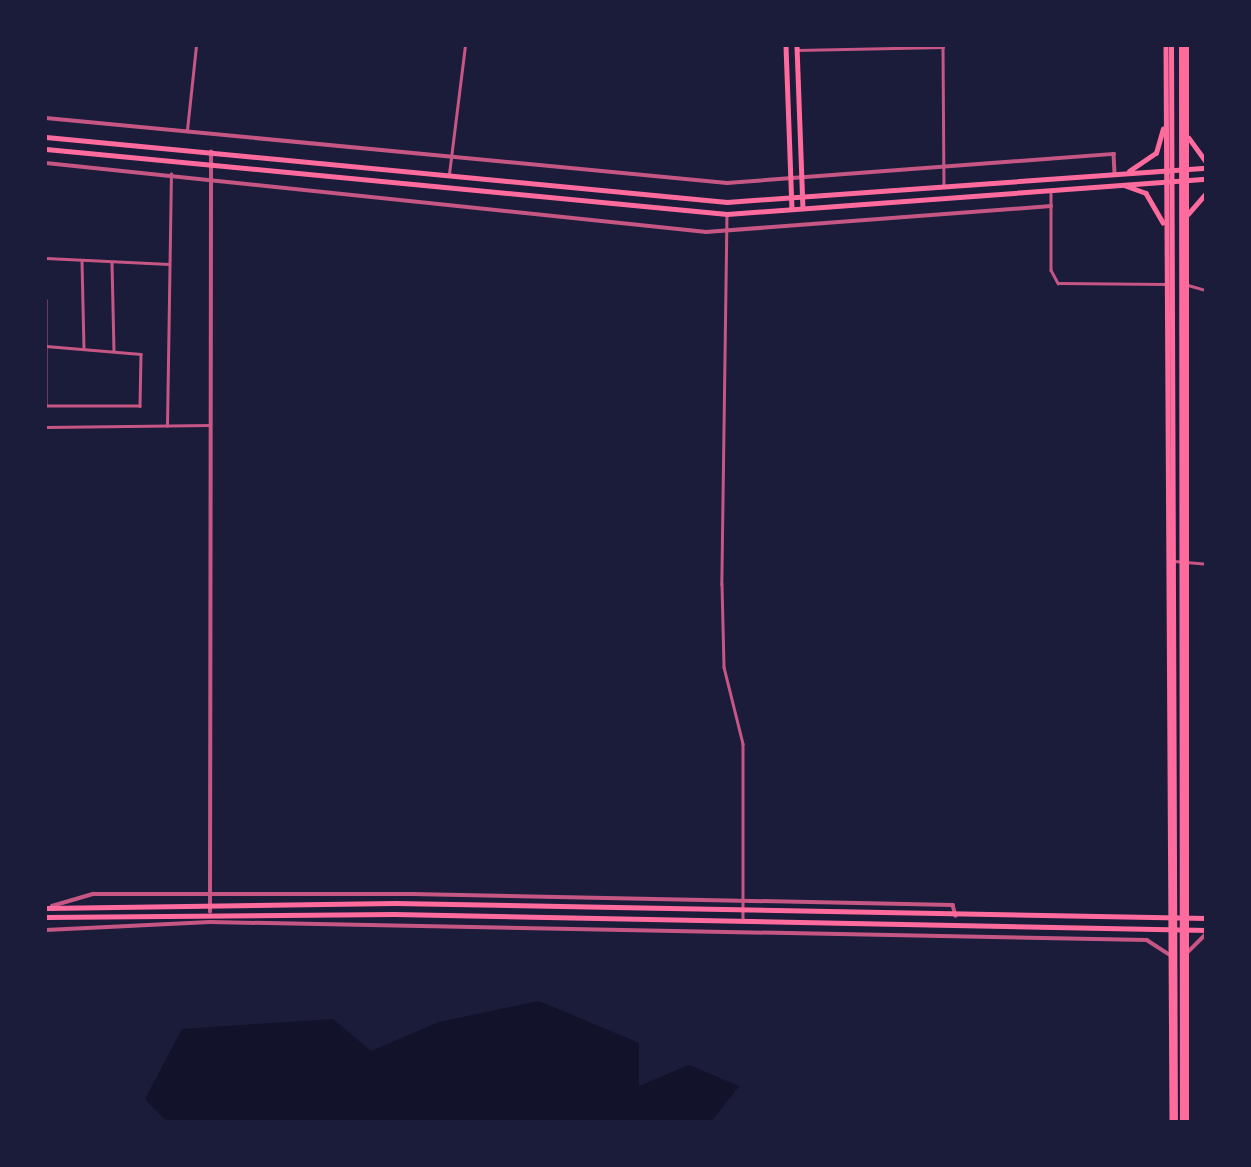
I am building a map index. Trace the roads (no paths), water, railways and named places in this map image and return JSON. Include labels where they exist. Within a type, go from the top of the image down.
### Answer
[{"type":"highway","points":[[1169,46],[1174,1122]]},
{"type":"highway","points":[[1183,46],[1184,1122]]},
{"type":"main road","points":[[786,46],[792,209]]},
{"type":"main road","points":[[1169,46],[1165,181],[1169,930],[1174,1122]]},
{"type":"main road","points":[[1183,46],[1187,169],[1189,561],[1189,930],[1186,955],[1184,1122]]},
{"type":"main road","points":[[797,48],[803,208]]},
{"type":"main road","points":[[1123,173],[1156,153],[1166,122]]},
{"type":"main road","points":[[1186,127],[1191,149],[1206,161]]},
{"type":"main road","points":[[46,137],[727,202],[1206,168]]},
{"type":"main road","points":[[46,149],[727,214],[1206,179]]},
{"type":"main road","points":[[1120,184],[1146,193],[1166,228]]},
{"type":"main road","points":[[1187,215],[1206,193]]},
{"type":"main road","points":[[46,908],[209,902],[1206,918]]},
{"type":"main road","points":[[46,917],[210,912],[1206,932]]},
{"type":"street","points":[[187,130],[196,46]]},
{"type":"street","points":[[449,175],[465,46]]},
{"type":"street","points":[[797,48],[943,46],[944,186]]},
{"type":"street","points":[[46,118],[727,183],[1114,154],[1115,174]]},
{"type":"street","points":[[210,912],[211,152]]},
{"type":"street","points":[[46,163],[210,177],[603,226],[727,230],[1051,206]]},
{"type":"street","points":[[166,426],[171,174]]},
{"type":"street","points":[[1051,191],[1051,270],[1058,283],[1166,284]]},
{"type":"street","points":[[727,214],[722,584],[724,667],[743,744],[743,921]]},
{"type":"street","points":[[46,258],[169,264]]},
{"type":"street","points":[[82,261],[84,350]]},
{"type":"street","points":[[112,263],[114,352]]},
{"type":"street","points":[[1188,285],[1206,289]]},
{"type":"street","points":[[46,300],[46,346],[46,407],[140,406],[141,354],[46,346]]},
{"type":"street","points":[[46,428],[210,425]]},
{"type":"street","points":[[1167,561],[1206,564]]},
{"type":"street","points":[[46,908],[93,894],[209,893],[953,905],[956,916]]},
{"type":"street","points":[[46,930],[210,922],[1147,940],[1166,947],[1171,961]]},
{"type":"street","points":[[834,923],[834,934]]},
{"type":"street","points":[[1186,955],[1206,932]]}]
